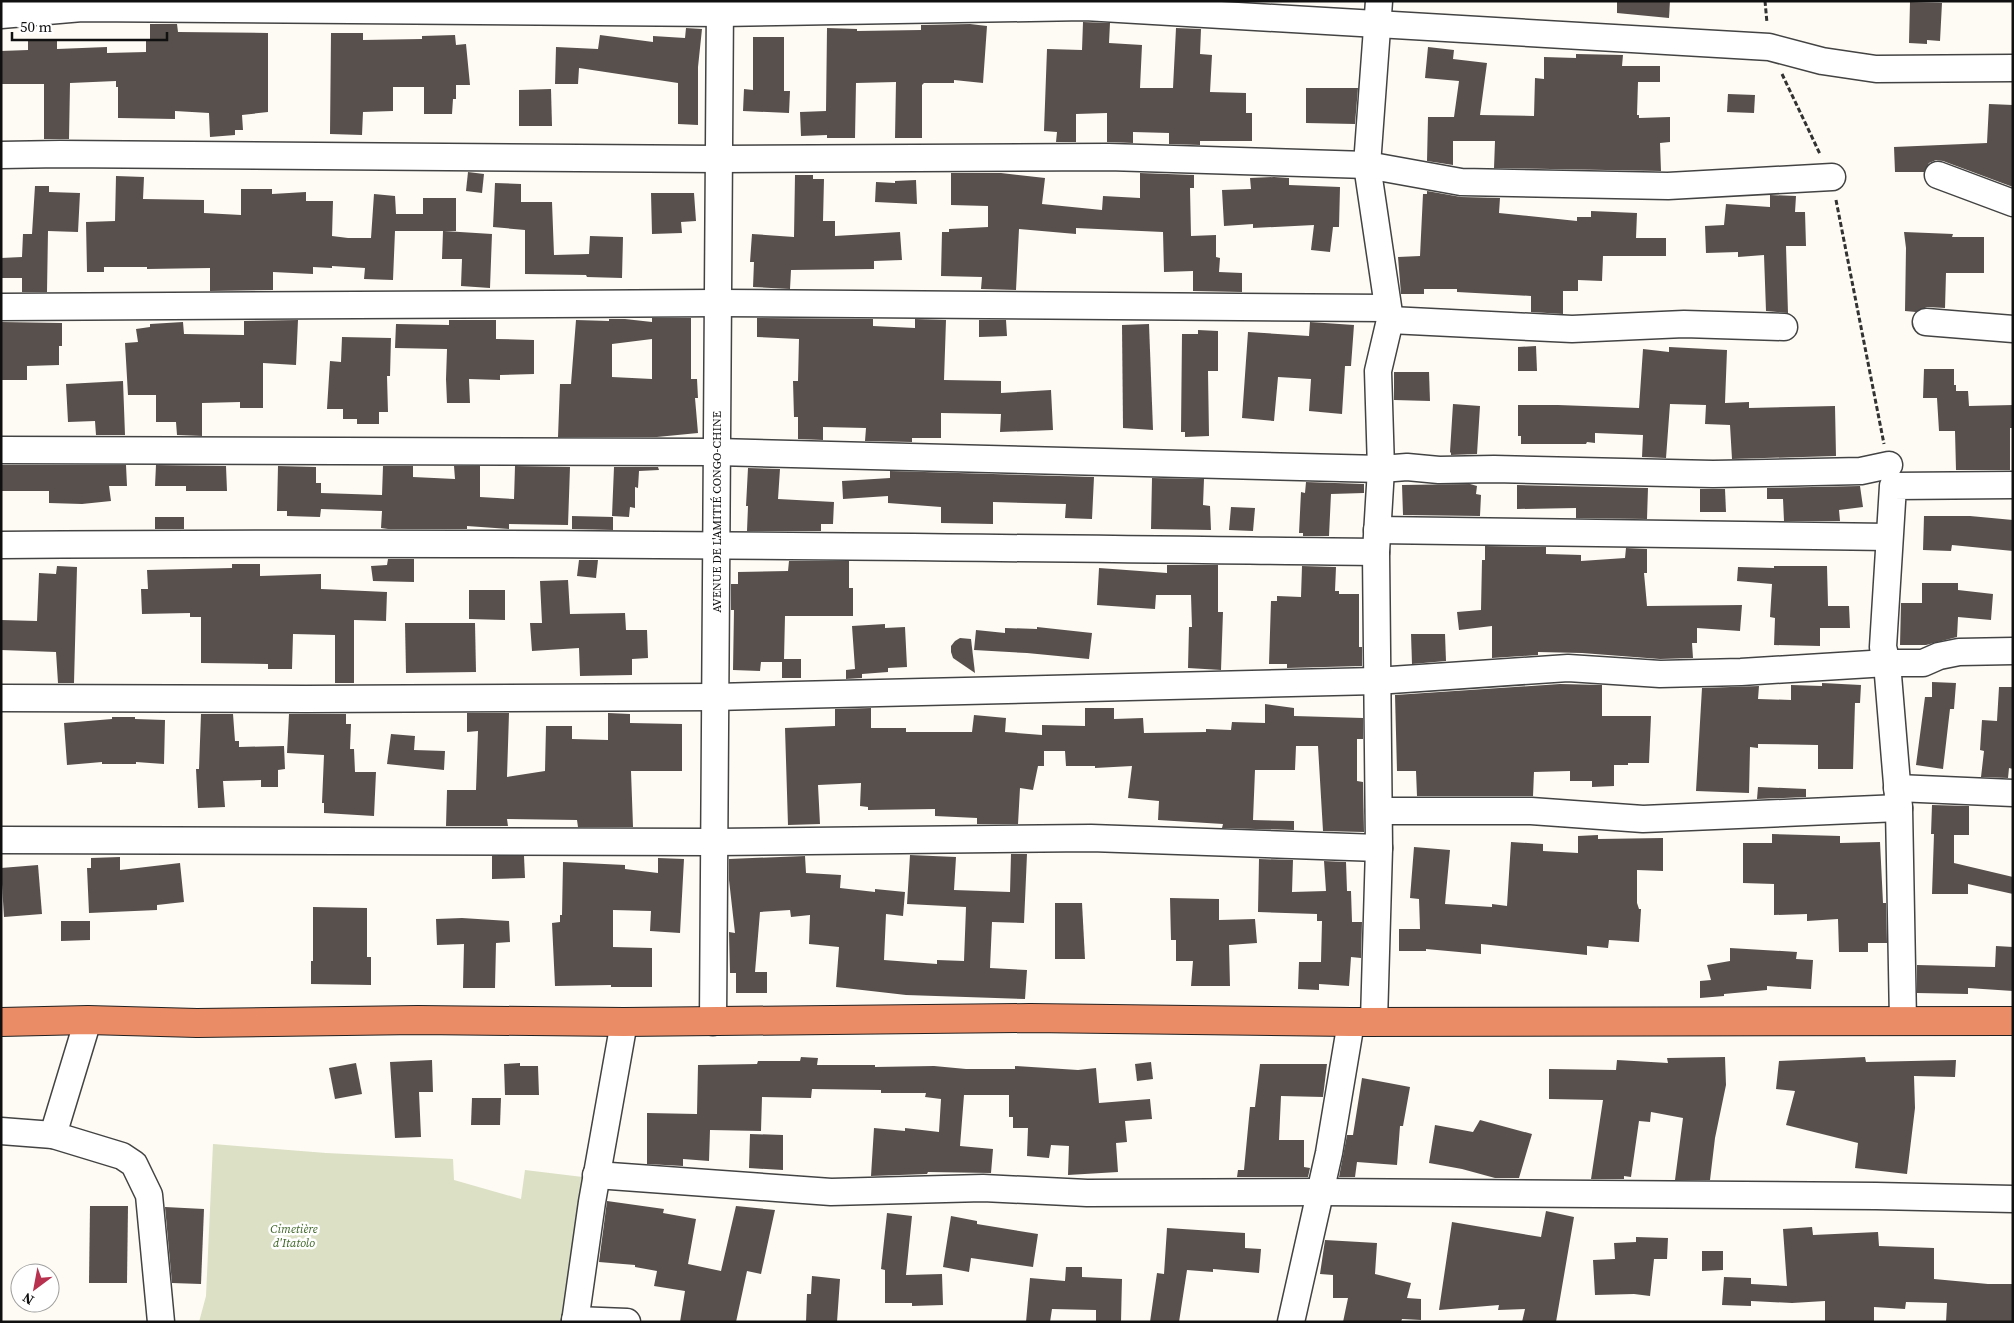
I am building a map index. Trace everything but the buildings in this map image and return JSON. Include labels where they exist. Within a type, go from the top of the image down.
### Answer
[{"type":"highway","points":[[1,1022],[88,1020],[197,1023],[418,1020],[713,1022],[1030,1018],[1363,1022],[2013,1021]]},
{"type":"street","points":[[1,15],[82,8],[720,7],[1085,7],[1379,13],[1769,48],[1822,61],[1876,69],[2013,68]]},
{"type":"street","name":"AVENUE DE L'AMITIÉ CONGO-CHINE","points":[[713,1022],[720,7]]},
{"type":"street","points":[[1290,1322],[1363,1022],[1379,848],[1376,681],[1376,541],[1380,469],[1378,371],[1388,314],[1367,165],[1379,13]]},
{"type":"street","points":[[1,155],[719,159],[1108,157],[1367,165],[1462,182],[1668,186],[1832,178]]},
{"type":"street","points":[[1938,175],[2013,203]]},
{"type":"street","points":[[1,307],[718,303],[1388,314],[1572,329],[1684,324],[1784,327]]},
{"type":"street","points":[[1926,322],[2013,329]]},
{"type":"street","points":[[1,450],[717,452],[1380,469],[1407,467],[1439,470],[1713,474],[1851,471],[1889,466]]},
{"type":"street","points":[[1903,1021],[1898,798],[1887,663],[1883,647],[1893,486],[2013,485]]},
{"type":"street","points":[[1,545],[162,543],[716,545],[1889,537]]},
{"type":"street","points":[[1,698],[715,697],[1376,681],[1568,668],[1660,674],[1742,672],[1887,663],[1923,663],[1939,656],[1958,652],[2013,651]]},
{"type":"street","points":[[1379,812],[1531,811],[1642,819],[1898,798],[2013,793]]},
{"type":"street","points":[[1,840],[714,842],[1091,838],[1379,848]]},
{"type":"street","points":[[53,1136],[88,1020]]},
{"type":"street","points":[[624,1022],[596,1175],[575,1321],[627,1322]]},
{"type":"street","points":[[1,1131],[53,1136],[122,1156],[134,1164],[149,1195],[161,1322]]},
{"type":"street","points":[[596,1175],[824,1192],[950,1188],[1087,1193],[1321,1192],[1876,1196],[2013,1199]]},
{"type":"path","points":[[1765,1],[1769,48],[1832,178],[1889,466]]},
{"type":"green space","name":"Cimetière d'Itatolo","points":[[213,1144],[326,1153],[453,1159],[454,1180],[521,1199],[525,1170],[591,1178],[565,1322],[199,1322],[206,1296]]}]
